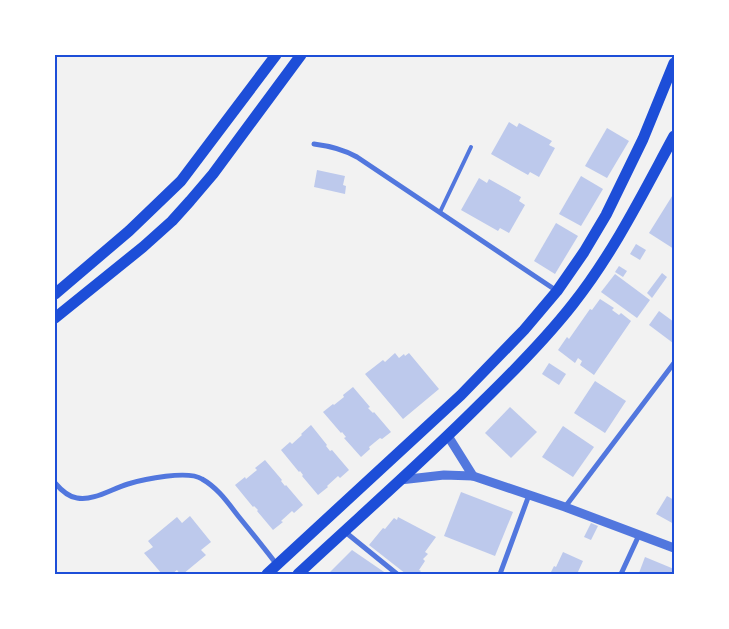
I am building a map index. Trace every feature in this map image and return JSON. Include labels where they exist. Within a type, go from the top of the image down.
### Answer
[{"type":"main road","points":[[55,294],[129,232],[180,181],[276,55]]},
{"type":"main road","points":[[55,318],[143,247],[172,221],[213,174],[301,55]]},
{"type":"main road","points":[[267,574],[461,395],[524,330],[557,291],[584,252],[606,215],[643,139],[674,63]]},
{"type":"main road","points":[[298,574],[448,436],[510,375],[574,303],[613,247],[674,136]]},
{"type":"street","points":[[314,144],[347,151],[557,291]]},
{"type":"street","points":[[565,507],[674,362]]},
{"type":"street","points":[[448,436],[473,476]]},
{"type":"street","points":[[55,484],[67,495],[75,498],[84,498],[96,496],[128,484],[161,477],[187,475],[201,478],[221,494],[277,565]]},
{"type":"street","points":[[400,480],[444,475],[473,476],[565,507],[674,548]]},
{"type":"street","points":[[500,574],[529,495]]},
{"type":"street","points":[[344,531],[397,574]]},
{"type":"street","points":[[621,574],[639,535]]},
{"type":"lane","points":[[440,212],[472,147]]},
{"type":"building","points":[[509,122],[517,127],[519,123],[552,141],[549,145],[555,148],[539,177],[530,172],[528,175],[491,154]]},
{"type":"building","points":[[607,128],[629,141],[607,178],[585,166]]},
{"type":"building","points":[[317,170],[345,176],[343,185],[346,186],[345,194],[314,187]]},
{"type":"building","points":[[581,176],[603,189],[581,226],[559,214]]},
{"type":"building","points":[[479,178],[487,183],[489,179],[521,197],[519,201],[525,205],[509,233],[500,228],[498,231],[461,210]]},
{"type":"building","points":[[674,193],[674,249],[649,233]]},
{"type":"building","points":[[556,223],[578,236],[555,274],[534,261]]},
{"type":"building","points":[[636,244],[646,250],[640,260],[630,254]]},
{"type":"building","points":[[619,266],[627,271],[623,277],[615,272]]},
{"type":"building","points":[[662,273],[667,277],[652,298],[647,293]]},
{"type":"building","points":[[615,274],[650,300],[637,318],[601,292]]},
{"type":"building","points":[[600,299],[614,308],[612,310],[619,315],[621,313],[631,321],[594,375],[580,365],[582,361],[578,358],[575,363],[558,350]]},
{"type":"building","points":[[659,311],[674,322],[673,343],[649,325]]},
{"type":"building","points":[[395,353],[399,358],[409,353],[439,389],[403,419],[365,374],[383,360],[385,362]]},
{"type":"building","points":[[549,363],[566,374],[559,385],[542,374]]},
{"type":"building","points":[[595,381],[626,401],[605,433],[574,413]]},
{"type":"building","points":[[353,387],[370,407],[368,408],[374,412],[391,432],[369,447],[370,449],[361,457],[344,438],[346,437],[342,432],[323,412],[344,397],[343,395]]},
{"type":"building","points":[[510,407],[537,432],[511,458],[485,433]]},
{"type":"building","points":[[311,425],[330,451],[332,450],[349,470],[340,478],[338,476],[318,495],[281,450],[290,442],[292,444]]},
{"type":"building","points":[[563,426],[594,447],[573,477],[542,457]]},
{"type":"building","points":[[265,460],[303,505],[294,513],[292,511],[273,530],[235,485],[257,470],[255,468]]},
{"type":"building","points":[[461,492],[513,512],[495,556],[444,536]]},
{"type":"building","points":[[667,496],[674,500],[674,524],[656,514]]},
{"type":"building","points":[[190,516],[211,542],[201,550],[206,555],[183,574],[180,574],[177,570],[172,574],[162,574],[144,553],[153,547],[148,541],[177,517],[182,523]]},
{"type":"building","points":[[398,517],[436,537],[425,552],[428,554],[423,559],[425,561],[418,574],[406,574],[369,545],[383,528],[385,529],[394,518],[397,520]]},
{"type":"building","points":[[591,523],[598,526],[591,540],[584,537]]},
{"type":"building","points":[[352,550],[387,574],[328,574]]},
{"type":"building","points":[[563,552],[583,561],[577,574],[550,574],[554,566],[556,567]]},
{"type":"building","points":[[645,557],[674,569],[673,574],[639,573]]}]
